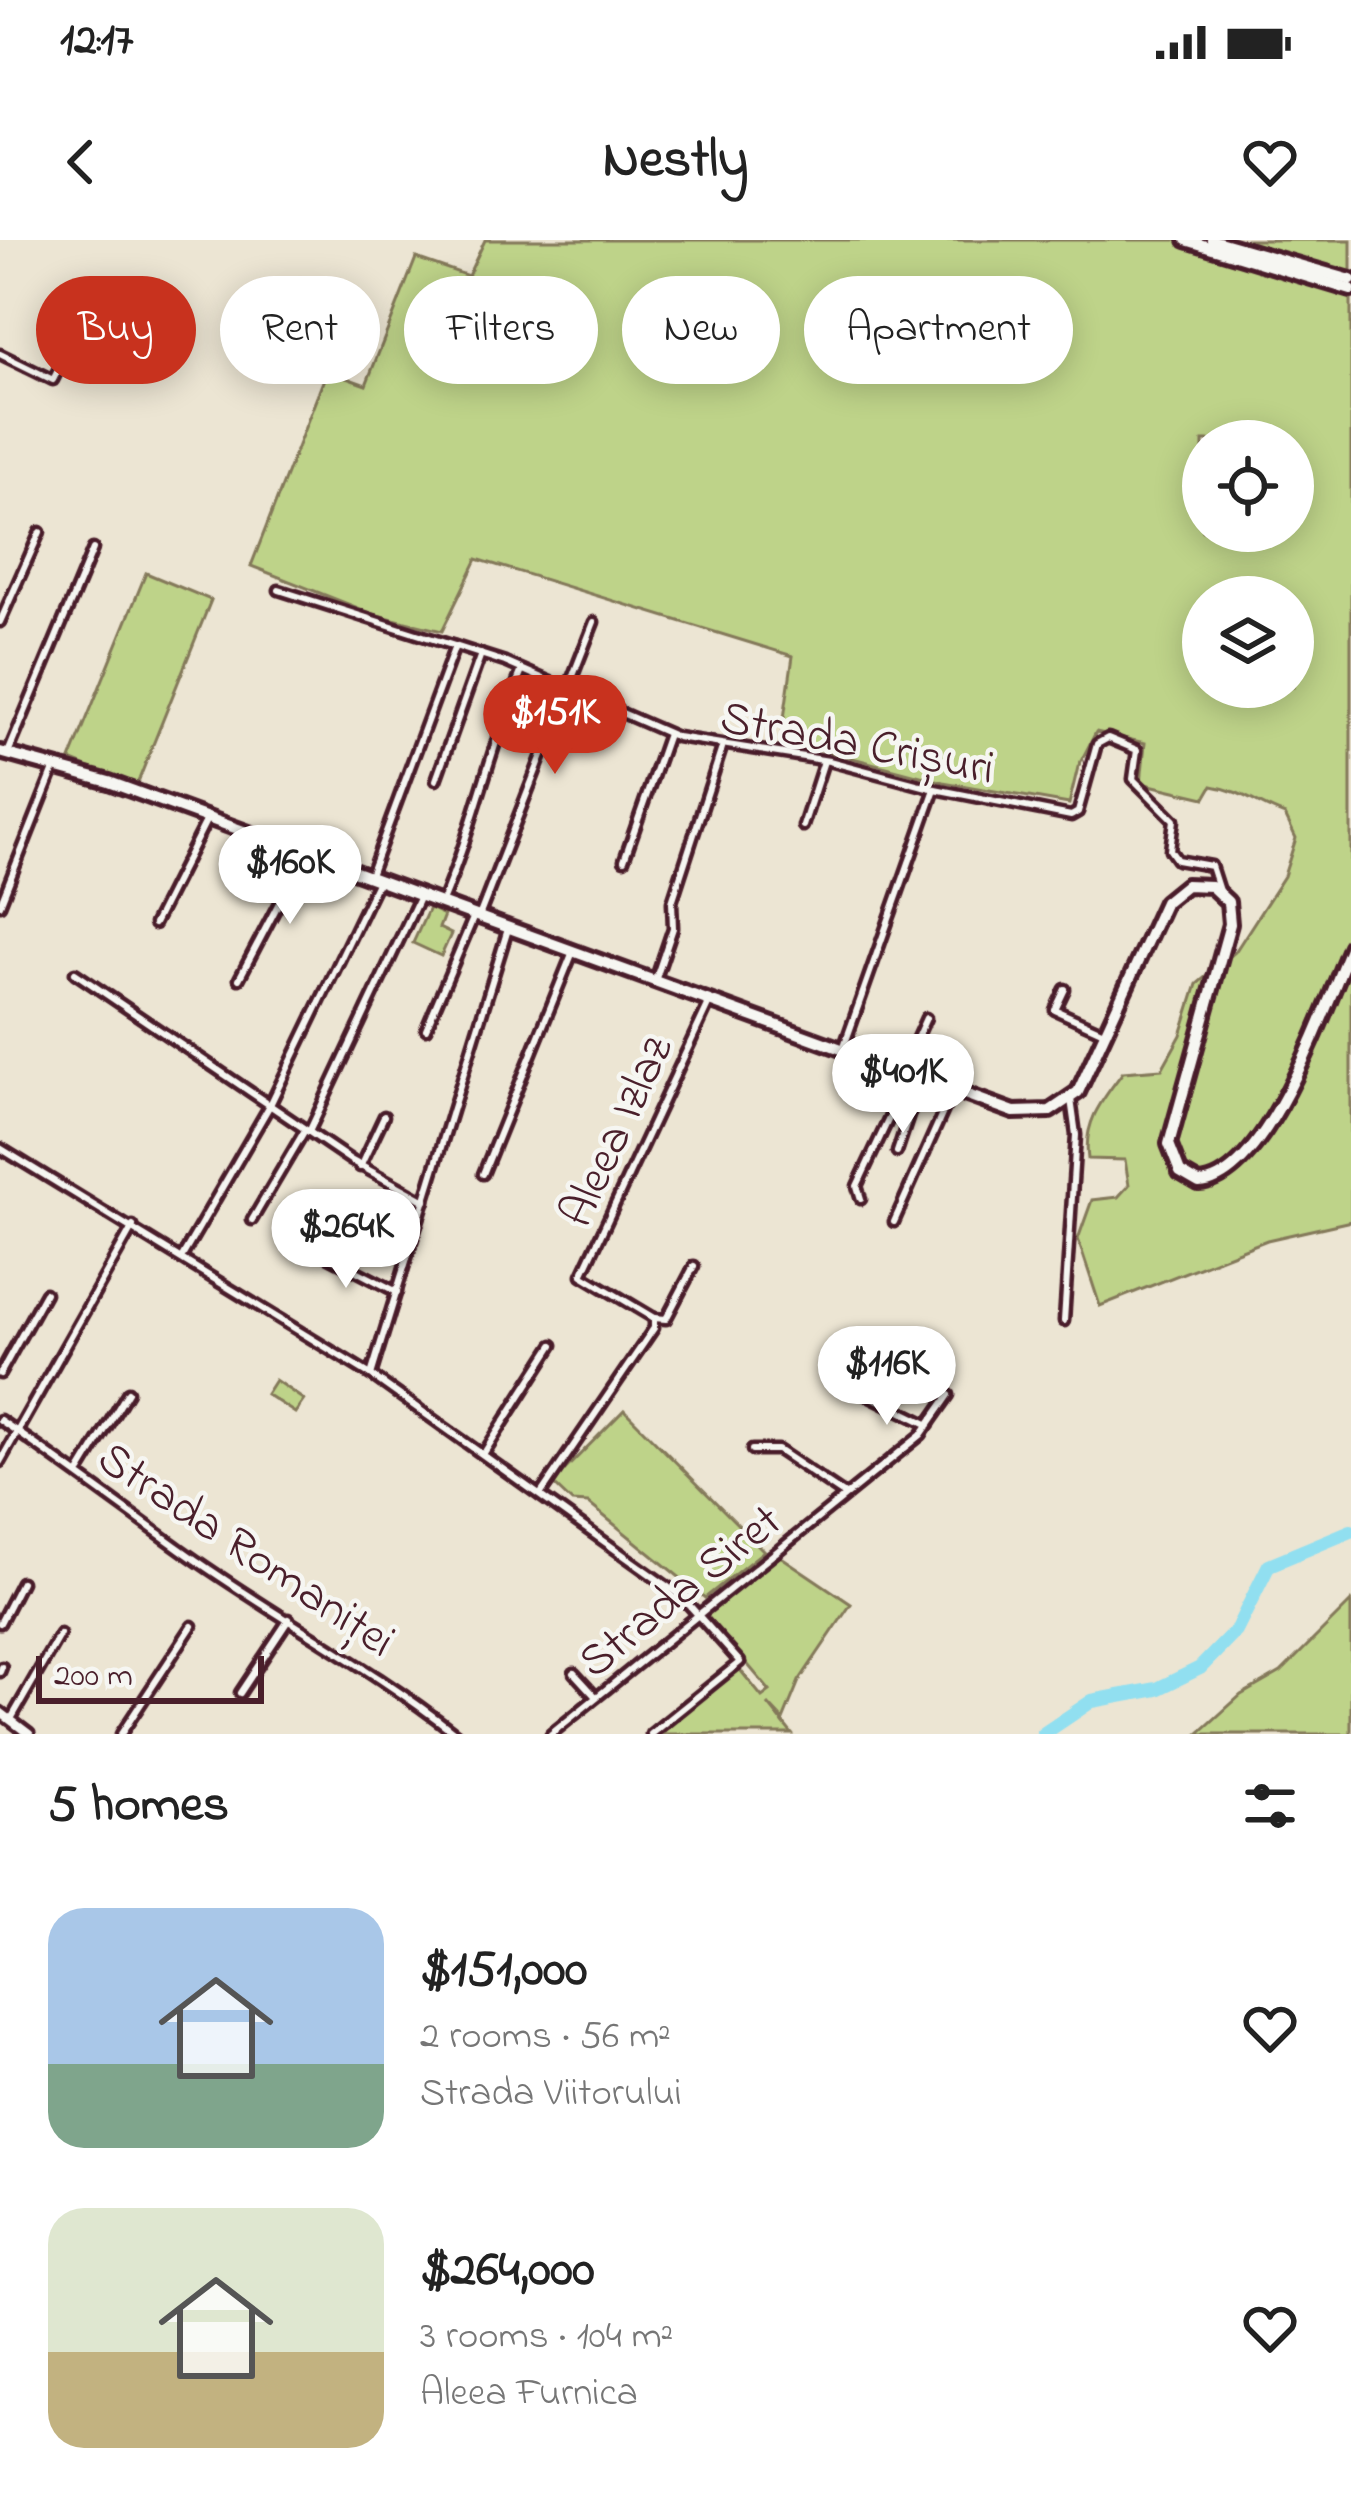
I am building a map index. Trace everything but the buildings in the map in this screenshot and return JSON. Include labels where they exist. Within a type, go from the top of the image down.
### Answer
[{"type":"main road","points":[[1186,240],[1351,290]]},
{"type":"main road","points":[[1213,240],[1351,280]]},
{"type":"main road","points":[[4,753],[55,765],[952,1092],[1024,1113],[1050,1111],[1071,1099],[1165,902],[1195,883],[1219,891],[1230,908],[1230,924],[1170,1134],[1172,1159],[1192,1181],[1208,1183],[1226,1176],[1252,1147],[1294,1076],[1351,946]]},
{"type":"street","points":[[0,355],[36,372]]},
{"type":"street","points":[[0,622],[40,532]]},
{"type":"street","points":[[4,753],[93,548]]},
{"type":"street","name":"Strada Crișuri","points":[[279,590],[481,654],[668,734],[722,748],[824,760],[935,789],[1073,816],[1097,744],[1105,737],[1137,750],[1133,779],[1174,820],[1168,845],[1172,855],[1211,866],[1219,891]]},
{"type":"street","points":[[426,1029],[424,1022],[476,917],[594,622]]},
{"type":"street","points":[[183,1255],[270,1105],[373,880],[455,646]]},
{"type":"street","points":[[436,780],[481,654]]},
{"type":"street","points":[[441,904],[468,841],[477,796],[522,670]]},
{"type":"street","points":[[624,860],[668,734]]},
{"type":"street","points":[[654,984],[673,928],[673,902],[722,748]]},
{"type":"street","points":[[803,826],[824,760]]},
{"type":"street","points":[[0,905],[55,765]]},
{"type":"street","points":[[842,1052],[935,789]]},
{"type":"street","points":[[154,925],[207,819]]},
{"type":"street","points":[[239,979],[304,855]]},
{"type":"street","points":[[252,1220],[307,1131],[420,896]]},
{"type":"street","points":[[371,1376],[508,929]]},
{"type":"street","points":[[483,1174],[572,954]]},
{"type":"street","points":[[75,974],[360,1167],[424,1202]]},
{"type":"street","points":[[1065,989],[1055,1010],[1106,1034]]},
{"type":"street","name":"Aleea Izlaz","points":[[654,1318],[582,1275],[708,1004]]},
{"type":"street","points":[[898,1152],[926,1018]]},
{"type":"street","points":[[861,1199],[857,1186],[911,1076]]},
{"type":"street","points":[[894,1222],[952,1092]]},
{"type":"street","points":[[1064,1321],[1076,1135],[1071,1099]]},
{"type":"street","points":[[360,1167],[384,1116]]},
{"type":"street","points":[[0,1148],[183,1255],[371,1376],[541,1495],[700,1615],[740,1662],[651,1734]]},
{"type":"street","points":[[0,1462],[133,1226]]},
{"type":"street","points":[[316,1250],[397,1292]]},
{"type":"street","points":[[541,1495],[654,1328],[654,1318],[666,1319],[694,1266]]},
{"type":"street","points":[[0,1374],[45,1293]]},
{"type":"street","points":[[483,1454],[554,1345]]},
{"type":"street","points":[[80,1472],[128,1392]]},
{"type":"street","points":[[864,1393],[929,1425]]},
{"type":"street","name":"Strada Siret","points":[[551,1734],[929,1425],[949,1395]]},
{"type":"street","name":"Strada Romaniței","points":[[0,1420],[80,1472],[179,1549],[456,1734]]},
{"type":"street","points":[[752,1450],[778,1450],[845,1495]]},
{"type":"street","points":[[0,1623],[21,1582]]},
{"type":"street","points":[[240,1693],[290,1619]]},
{"type":"street","points":[[121,1734],[192,1626]]},
{"type":"street","points":[[29,1734],[4,1718],[60,1634]]},
{"type":"street","points":[[574,1673],[596,1698]]},
{"type":"green space","points":[[485,240],[1351,240],[1351,1221],[1267,1240],[1100,1306],[1078,1239],[1092,1200],[1118,1197],[1129,1185],[1125,1160],[1088,1159],[1088,1134],[1096,1112],[1123,1072],[1162,1069],[1181,1035],[1197,984],[1235,952],[1284,876],[1296,838],[1285,815],[1223,788],[1212,786],[1205,798],[1141,783],[1145,743],[1096,732],[1078,767],[1069,804],[943,782],[781,739],[793,656],[477,559],[442,631],[373,614],[251,566],[322,384],[380,384],[380,349],[404,288],[404,384],[598,384],[598,276],[468,276]]},
{"type":"green space","points":[[416,258],[468,276],[409,276]]},
{"type":"green space","points":[[146,573],[211,600],[136,787],[70,760]]},
{"type":"green space","points":[[429,908],[444,915],[439,928],[451,934],[441,956],[413,943]]},
{"type":"green space","points":[[275,1380],[304,1400],[295,1413],[266,1394]]},
{"type":"green space","points":[[624,1410],[764,1551],[705,1598],[588,1503],[572,1502],[552,1483]]},
{"type":"green space","points":[[780,1556],[851,1604],[799,1681],[783,1720],[768,1704],[792,1734],[652,1734],[737,1666],[762,1697],[770,1691],[706,1615]]},
{"type":"green space","points":[[1351,1602],[1351,1734],[1198,1734],[1241,1695],[1281,1672]]},
{"type":"waterway","points":[[1043,1734],[1092,1701],[1157,1689],[1200,1668],[1236,1631],[1269,1565],[1351,1531]]}]
